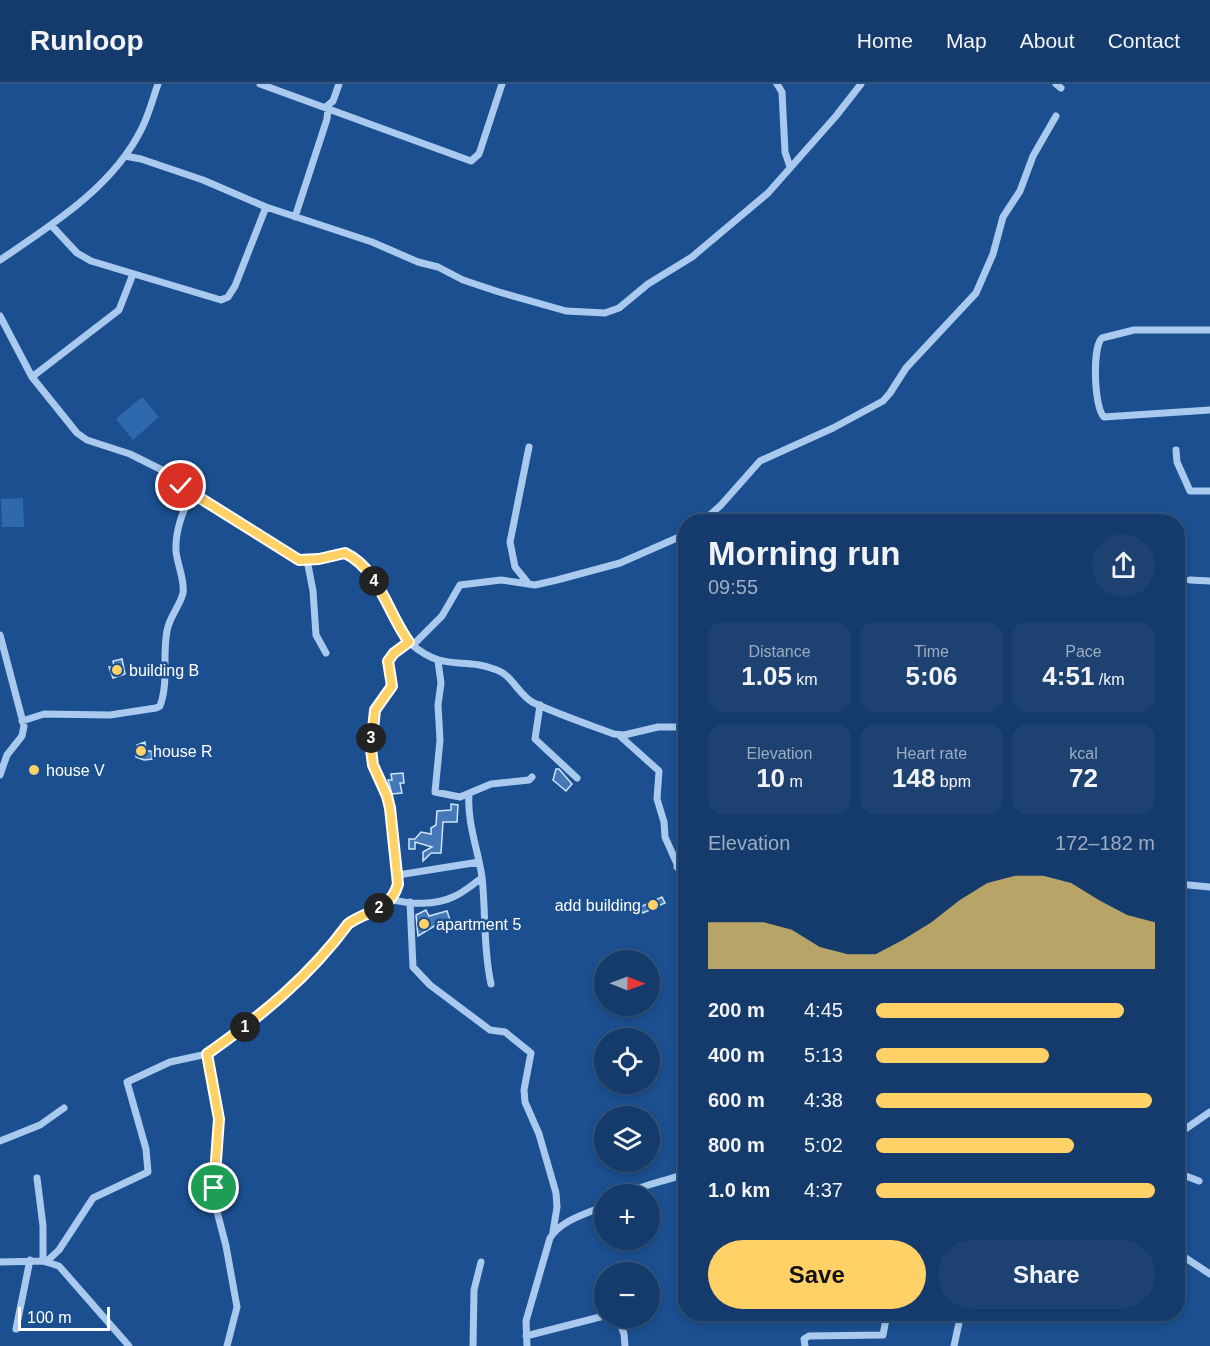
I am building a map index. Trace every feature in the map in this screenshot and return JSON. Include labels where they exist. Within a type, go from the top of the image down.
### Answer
[{"type":"street","points":[[0,260],[51,225],[98,187],[125,156],[142,128],[158,84]]},
{"type":"street","points":[[260,84],[471,161],[479,154],[502,84]]},
{"type":"street","points":[[295,217],[327,119],[327,107],[333,101],[339,84]]},
{"type":"street","points":[[777,84],[782,92],[785,152],[790,167]]},
{"type":"street","points":[[125,156],[141,159],[202,180],[266,207],[372,242],[418,262],[438,267],[463,280],[499,292],[566,311],[605,313],[619,308],[648,284],[709,244],[768,193],[843,108],[861,84]]},
{"type":"street","points":[[711,514],[760,460],[833,428],[883,401],[890,393],[906,368],[976,293],[993,254],[1003,217],[1020,191],[1033,156],[1056,116]]},
{"type":"street","points":[[51,225],[77,253],[85,258],[213,299],[228,297],[237,281],[266,207]]},
{"type":"street","points":[[32,377],[119,310],[133,274]]},
{"type":"street","points":[[0,316],[32,377],[77,433],[87,440],[130,454],[168,473],[191,493],[268,542],[287,550],[299,560],[345,553],[362,565],[380,590],[411,643],[438,661],[472,664],[498,670],[505,674],[532,702],[620,736],[659,771],[657,799],[664,822],[665,837],[677,867]]},
{"type":"street","points":[[1210,330],[1134,330],[1102,338],[1096,347],[1095,362],[1098,408],[1104,417],[1210,410]]},
{"type":"street","points":[[528,583],[515,567],[510,542],[529,447]]},
{"type":"street","points":[[1176,450],[1177,462],[1190,490],[1210,491]]},
{"type":"street","points":[[22,721],[44,714],[110,715],[160,706],[169,620],[183,592],[176,551],[177,536],[191,493]]},
{"type":"street","points":[[45,1261],[59,1250],[93,1198],[148,1172],[146,1149],[127,1082],[170,1062],[207,1054],[261,1016],[286,994],[348,924],[356,918],[374,912],[391,899],[398,884],[398,875],[390,808],[373,765],[372,731],[375,710],[392,686],[388,661],[394,653],[411,643],[442,616],[460,585],[501,580],[535,585],[620,563],[678,538]]},
{"type":"street","points":[[307,560],[313,591],[316,635],[326,653]]},
{"type":"street","points":[[1190,580],[1210,581]]},
{"type":"street","points":[[0,635],[24,726],[22,736],[8,755],[0,775]]},
{"type":"street","points":[[438,661],[441,683],[438,705],[440,740],[435,792],[459,798],[491,784],[529,780],[532,777]]},
{"type":"street","points":[[540,705],[535,739],[577,778]]},
{"type":"street","points":[[620,736],[647,728],[678,727]]},
{"type":"street","points":[[469,795],[470,820],[482,878],[485,958],[491,984]]},
{"type":"street","points":[[398,875],[479,862]]},
{"type":"street","points":[[391,899],[431,902],[454,897],[482,878]]},
{"type":"street","points":[[1185,885],[1210,887]]},
{"type":"street","points":[[410,902],[413,967],[430,985],[467,1010],[490,1030],[505,1032],[531,1053],[524,1090],[525,1102],[539,1134],[557,1207],[553,1232],[541,1262],[526,1321],[527,1346]]},
{"type":"street","points":[[207,1054],[219,1119],[214,1200],[226,1246],[237,1307],[227,1346]]},
{"type":"street","points":[[0,1141],[40,1125],[64,1108]]},
{"type":"street","points":[[1185,1129],[1210,1112]]},
{"type":"street","points":[[650,1184],[678,1176]]},
{"type":"street","points":[[1185,1176],[1199,1181]]},
{"type":"street","points":[[36,1178],[45,1261]]},
{"type":"street","points":[[553,1232],[568,1222],[594,1210]]},
{"type":"street","points":[[1185,1258],[1210,1274]]},
{"type":"street","points":[[16,1329],[30,1260]]},
{"type":"street","points":[[0,1262],[30,1260],[56,1264],[129,1346]]},
{"type":"street","points":[[473,1346],[474,1290],[481,1262]]},
{"type":"street","points":[[526,1336],[594,1319]]},
{"type":"street","points":[[805,1346],[804,1339],[809,1336],[883,1335],[886,1321]]},
{"type":"street","points":[[954,1346],[959,1321]]},
{"type":"street","points":[[622,1328],[625,1346]]},
{"type":"shaded area","points":[[142,397],[159,417],[133,440],[116,419]]},
{"type":"shaded area","points":[[23,498],[24,527],[2,527],[1,499]]},
{"type":"building","name":"building B","points":[[122,659],[125,674],[113,678],[109,667],[114,667],[113,661]]},
{"type":"building","name":"house R","points":[[145,742],[146,751],[151,751],[152,759],[144,760],[136,757],[137,745]]},
{"type":"building","points":[[556,769],[559,769],[572,784],[566,791],[553,780]]},
{"type":"building","points":[[403,773],[404,783],[400,783],[402,793],[392,794],[388,780],[392,780],[391,774]]},
{"type":"building","points":[[451,804],[458,805],[457,822],[443,822],[441,853],[431,853],[423,861],[423,852],[432,847],[415,842],[415,849],[409,849],[409,839],[415,839],[421,832],[431,834],[431,828],[436,825],[437,811],[451,810]]},
{"type":"building","name":"add building","points":[[662,897],[665,903],[643,913],[640,907]]},
{"type":"building","name":"apartment 5","points":[[426,910],[429,916],[447,911],[450,920],[418,936],[416,915]]},
{"type":"place","name":"building B","points":[[117,670]]},
{"type":"place","name":"house R","points":[[141,751]]},
{"type":"place","name":"house V","points":[[34,770]]},
{"type":"place","name":"add building","points":[[653,905]]},
{"type":"place","name":"apartment 5","points":[[424,924]]},
{"type":"route","points":[[181,486],[268,542],[287,550],[299,560],[349,554],[362,565],[380,590],[409,642],[394,653],[388,661],[392,686],[372,718],[373,765],[387,796],[396,848],[398,884],[396,892],[391,899],[374,912],[356,918],[348,924],[309,971],[286,994],[261,1016],[207,1054],[219,1119],[214,1188]]}]
